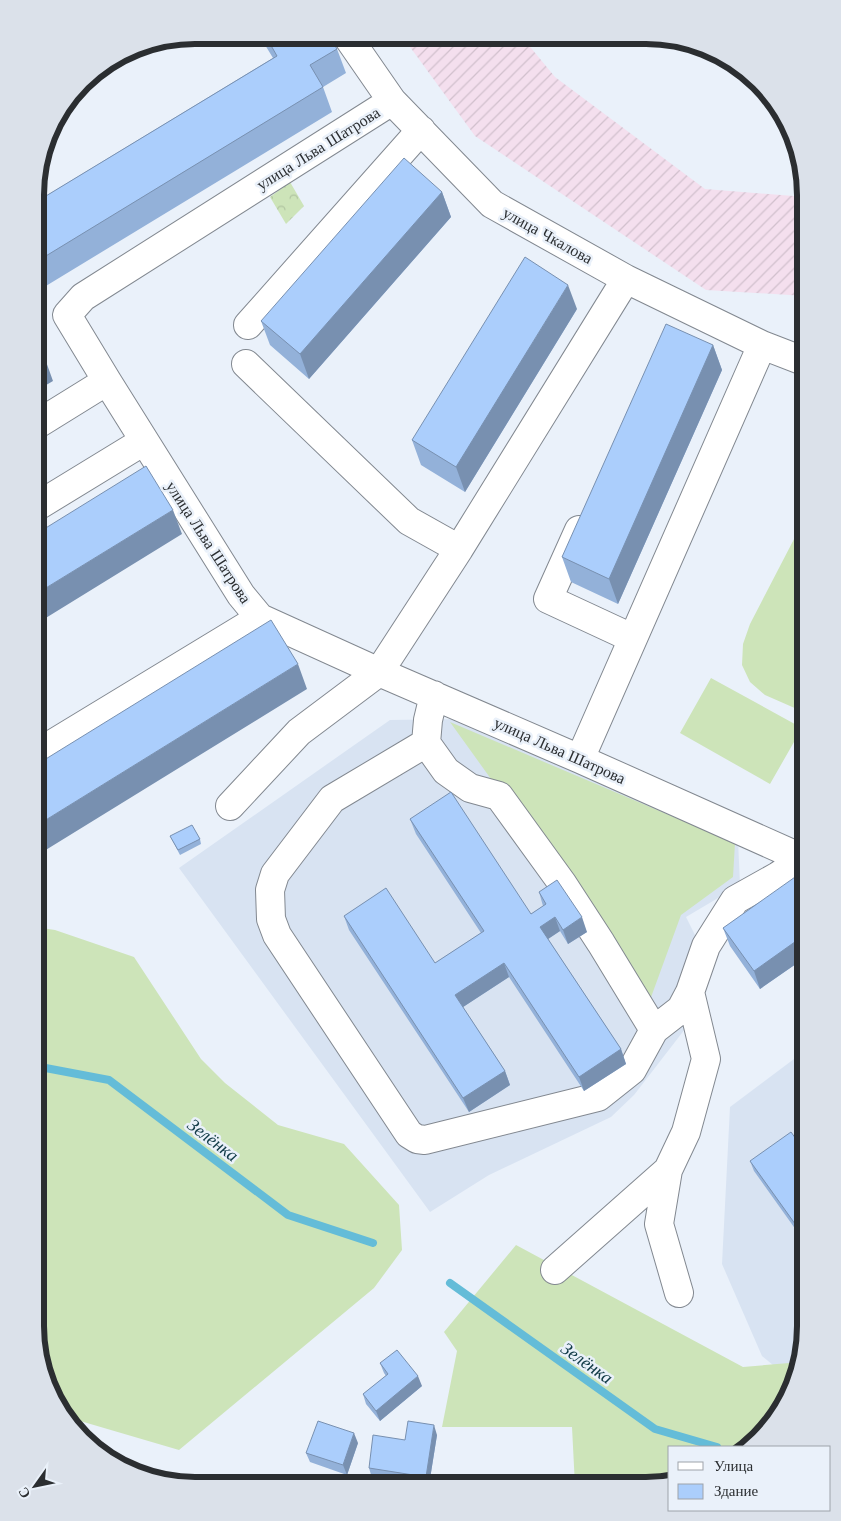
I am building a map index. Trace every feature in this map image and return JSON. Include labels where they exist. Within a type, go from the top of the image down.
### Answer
[{"type":"street","name":"улица Чкалова","points":[[354,44],[392,101],[492,204],[626,279],[677,315],[762,344],[797,358]]},
{"type":"street","name":"улица Льва Шатрова","points":[[392,101],[83,297],[67,315],[107,382],[241,594],[260,618],[797,855]]},
{"type":"street","points":[[248,325],[421,130]]},
{"type":"street","points":[[230,806],[299,732],[379,672],[459,549],[626,279]]},
{"type":"street","points":[[580,759],[762,344]]},
{"type":"street","points":[[246,364],[410,521],[459,549]]},
{"type":"street","points":[[44,420],[107,382]]},
{"type":"street","points":[[44,501],[144,441]]},
{"type":"street","points":[[588,511],[548,599],[632,638]]},
{"type":"street","points":[[44,749],[260,618]]},
{"type":"street","points":[[434,695],[428,720],[426,742],[446,771],[470,788],[499,796],[562,883],[654,1030]]},
{"type":"street","points":[[426,742],[332,799],[275,874],[270,890],[271,919],[277,935],[410,1134],[417,1139],[425,1140],[598,1097],[632,1070],[654,1030],[681,1009],[690,992],[706,946],[734,900],[797,864]]},
{"type":"street","points":[[679,1293],[659,1224],[668,1170],[686,1132],[706,1058],[690,992]]},
{"type":"street","points":[[555,1270],[668,1170]]},
{"type":"shaded area","points":[[408,44],[528,44],[555,77],[705,189],[797,196],[797,295],[706,290],[475,136]]},
{"type":"shaded area","points":[[460,719],[738,840],[740,885],[686,917],[700,945],[685,1029],[634,1095],[611,1117],[489,1175],[430,1212],[179,868],[390,720]]},
{"type":"shaded area","points":[[797,1057],[797,1336],[788,1377],[762,1356],[722,1264],[730,1107]]},
{"type":"green space","points":[[290,182],[304,206],[286,224],[270,197]]},
{"type":"green space","points":[[797,533],[797,709],[765,695],[750,682],[742,665],[743,644],[750,624]]},
{"type":"green space","points":[[711,678],[797,725],[797,737],[770,784],[680,733]]},
{"type":"green space","points":[[450,722],[735,843],[733,877],[681,915],[650,1000]]},
{"type":"green space","points":[[44,928],[55,930],[134,957],[201,1059],[225,1083],[278,1125],[344,1144],[399,1205],[402,1250],[374,1288],[179,1450],[76,1420],[59,1393],[47,1356],[44,1336]]},
{"type":"green space","points":[[516,1245],[743,1367],[792,1363],[782,1393],[772,1410],[753,1433],[738,1446],[668,1446],[668,1476],[666,1476],[575,1477],[572,1427],[442,1427],[457,1351],[444,1332]]},
{"type":"building","points":[[270,44],[334,44],[337,49],[310,65],[323,87],[44,257],[44,197],[277,56]]},
{"type":"building","points":[[404,158],[442,192],[300,354],[261,321]]},
{"type":"building","points":[[525,257],[568,285],[456,467],[412,440]]},
{"type":"building","points":[[666,324],[713,345],[609,579],[562,557]]},
{"type":"building","points":[[146,466],[173,510],[44,589],[44,529]]},
{"type":"building","points":[[271,620],[298,664],[44,821],[44,760]]},
{"type":"building","points":[[451,792],[531,914],[546,904],[539,892],[557,880],[582,917],[563,930],[555,917],[540,927],[621,1049],[579,1077],[504,963],[455,995],[505,1071],[463,1098],[344,916],[386,888],[435,963],[484,931],[410,819]]},
{"type":"building","points":[[192,825],[200,839],[178,850],[170,836]]},
{"type":"building","points":[[797,876],[797,940],[754,971],[723,928]]},
{"type":"building","points":[[791,1132],[797,1140],[797,1227],[750,1161]]},
{"type":"building","points":[[397,1350],[418,1376],[376,1411],[363,1394],[388,1374],[380,1363]]},
{"type":"building","points":[[318,1421],[354,1433],[343,1465],[306,1453]]},
{"type":"building","points":[[408,1421],[434,1425],[426,1477],[369,1468],[373,1435],[405,1440]]},
{"type":"waterway","name":"Зелёнка","points":[[44,1068],[109,1080],[288,1215],[373,1243]]},
{"type":"waterway","name":"Зелёнка","points":[[450,1283],[655,1429],[714,1446]]}]
